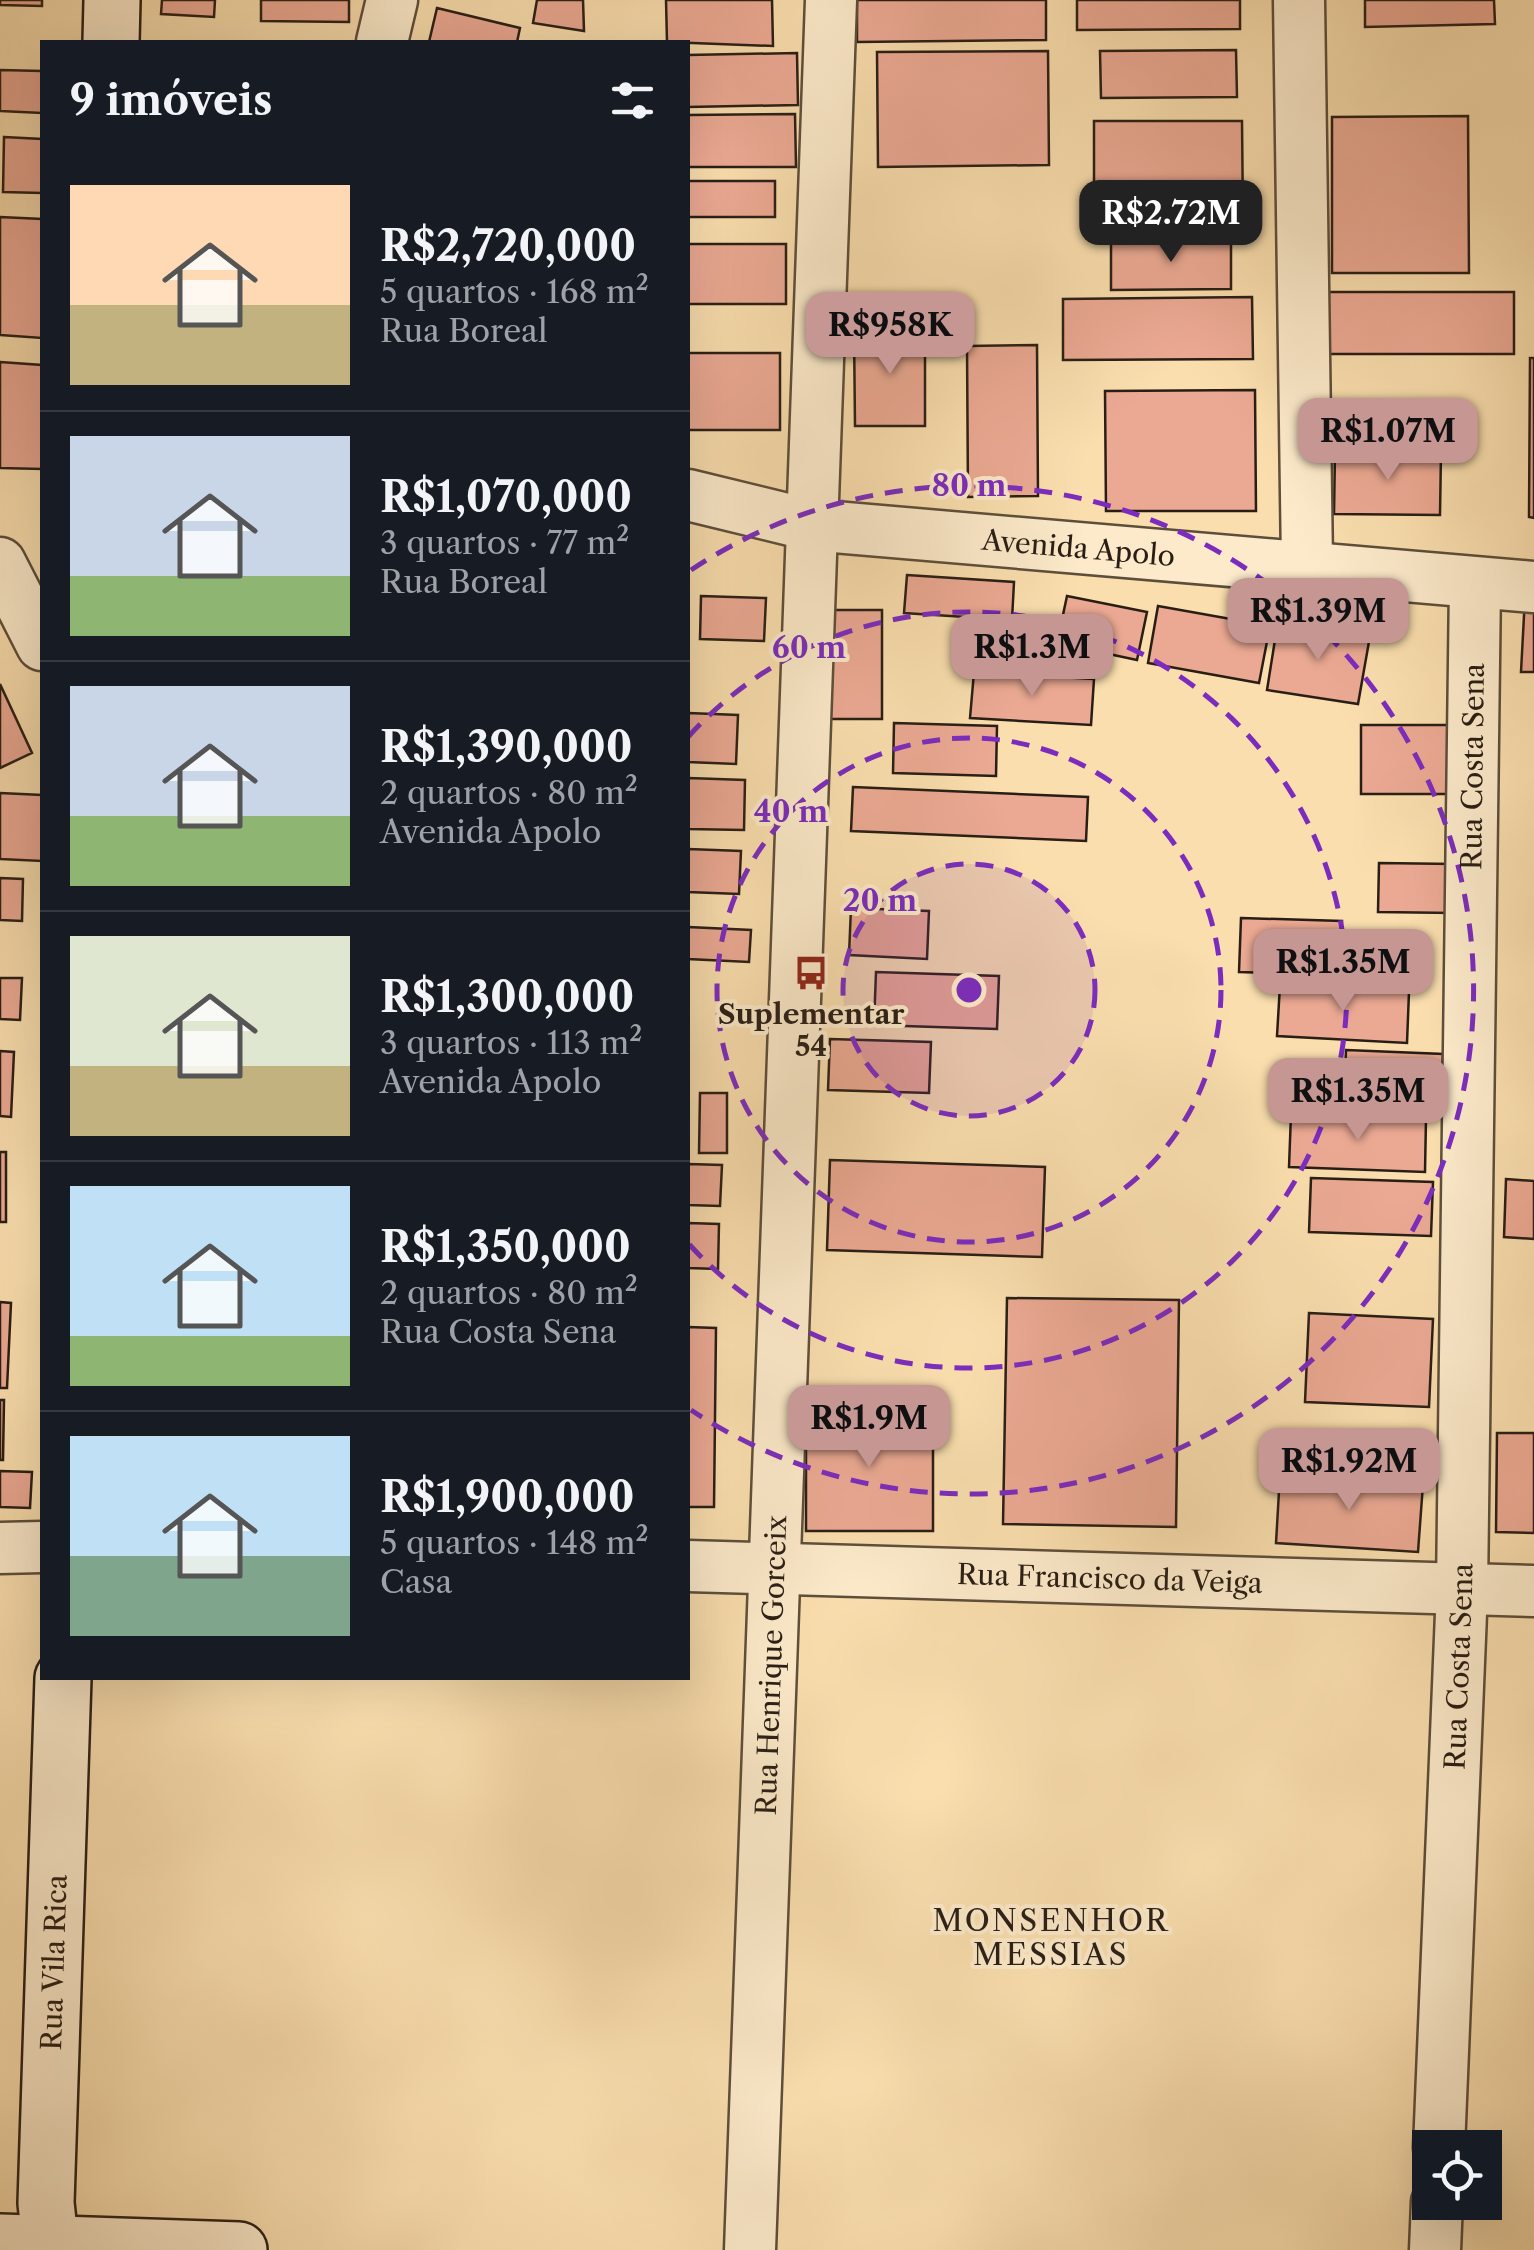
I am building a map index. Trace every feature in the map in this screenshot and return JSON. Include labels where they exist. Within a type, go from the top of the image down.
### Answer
[{"type":"street","points":[[111,40],[112,0]]},
{"type":"street","points":[[382,40],[392,0]]},
{"type":"street","name":"Rua Henrique Gorceix","points":[[750,2250],[778,1568],[831,0]]},
{"type":"street","points":[[1299,0],[1306,564]]},
{"type":"street","name":"Avenida Apolo","points":[[690,495],[811,525],[1534,586]]},
{"type":"street","points":[[0,562],[40,642]]},
{"type":"street","name":"Rua Costa Sena","points":[[1440,2130],[1462,1589],[1476,584]]},
{"type":"street","points":[[0,1548],[40,1547]]},
{"type":"street","name":"Rua Francisco da Veiga","points":[[690,1566],[1534,1591]]},
{"type":"street","name":"Rua Vila Rica","points":[[34,2245],[46,2203],[63,1680]]},
{"type":"street","points":[[1435,2250],[1436,2220]]},
{"type":"street","points":[[34,2245],[239,2250]]},
{"type":"building","points":[[0,0],[42,0],[42,6],[0,5]]},
{"type":"building","points":[[162,0],[215,0],[214,17],[161,14]]},
{"type":"building","points":[[261,0],[349,0],[349,22],[261,21]]},
{"type":"building","points":[[537,0],[583,0],[584,31],[533,23]]},
{"type":"building","points":[[666,0],[772,0],[773,46],[667,40]]},
{"type":"building","points":[[857,0],[1046,0],[1046,40],[857,42]]},
{"type":"building","points":[[1077,0],[1240,0],[1240,29],[1077,30]]},
{"type":"building","points":[[1365,0],[1494,0],[1495,24],[1365,27]]},
{"type":"building","points":[[437,8],[520,28],[517,40],[429,40]]},
{"type":"building","points":[[1236,50],[1237,97],[1101,98],[1100,51]]},
{"type":"building","points":[[1048,51],[1049,165],[878,167],[877,52]]},
{"type":"building","points":[[797,53],[798,105],[690,107],[690,55]]},
{"type":"building","points":[[0,70],[40,71],[40,113],[0,111]]},
{"type":"building","points":[[795,114],[796,167],[690,167],[690,115]]},
{"type":"building","points":[[1468,116],[1469,273],[1332,273],[1332,117]]},
{"type":"building","points":[[1094,121],[1242,121],[1243,216],[1094,217]]},
{"type":"building","points":[[4,137],[40,139],[40,193],[3,192]]},
{"type":"building","points":[[690,181],[775,181],[775,217],[690,217]]},
{"type":"building","points":[[0,217],[40,219],[40,338],[0,335]]},
{"type":"building","points":[[1231,239],[1231,289],[1111,290],[1111,241]]},
{"type":"building","points":[[690,244],[786,244],[786,304],[690,304]]},
{"type":"building","points":[[1318,292],[1514,292],[1514,354],[1318,354]]},
{"type":"building","points":[[1252,297],[1253,359],[1063,360],[1063,299]]},
{"type":"building","points":[[925,328],[925,426],[855,426],[854,329]]},
{"type":"building","points":[[1037,345],[1038,496],[968,497],[967,346]]},
{"type":"building","points":[[690,353],[780,353],[780,430],[690,430]]},
{"type":"building","points":[[1530,358],[1534,358],[1534,518],[1529,517]]},
{"type":"building","points":[[0,362],[40,365],[40,469],[0,468]]},
{"type":"building","points":[[1255,390],[1256,511],[1106,511],[1105,391]]},
{"type":"building","points":[[1335,452],[1441,452],[1440,515],[1334,514]]},
{"type":"building","points":[[907,575],[1014,582],[1012,620],[904,613]]},
{"type":"building","points":[[701,596],[766,598],[764,641],[700,639]]},
{"type":"building","points":[[1067,596],[1147,612],[1137,660],[1057,643]]},
{"type":"building","points":[[1525,597],[1534,597],[1534,672],[1521,672]]},
{"type":"building","points":[[1158,606],[1270,626],[1259,683],[1148,663]]},
{"type":"building","points":[[826,610],[882,610],[882,719],[827,719]]},
{"type":"building","points":[[1278,621],[1370,636],[1358,704],[1267,690]]},
{"type":"building","points":[[974,672],[1094,679],[1091,725],[970,718]]},
{"type":"building","points":[[0,684],[32,753],[0,768]]},
{"type":"building","points":[[690,713],[738,715],[736,764],[690,762]]},
{"type":"building","points":[[894,723],[997,726],[996,776],[893,773]]},
{"type":"building","points":[[1361,725],[1448,725],[1448,794],[1361,794]]},
{"type":"building","points":[[690,778],[745,780],[744,830],[690,829]]},
{"type":"building","points":[[853,787],[1088,797],[1086,841],[851,831]]},
{"type":"building","points":[[0,793],[40,795],[40,861],[0,859]]},
{"type":"building","points":[[690,849],[741,851],[739,894],[690,892]]},
{"type":"building","points":[[1379,863],[1454,864],[1454,913],[1378,912]]},
{"type":"building","points":[[0,878],[23,879],[22,921],[0,920]]},
{"type":"building","points":[[851,908],[929,911],[927,959],[849,955]]},
{"type":"building","points":[[1241,918],[1342,921],[1341,975],[1239,972]]},
{"type":"building","points":[[690,927],[751,930],[749,962],[690,959]]},
{"type":"building","points":[[876,972],[999,976],[997,1029],[874,1025]]},
{"type":"building","points":[[0,978],[22,978],[20,1020],[0,1019]]},
{"type":"building","points":[[1280,985],[1409,992],[1407,1043],[1277,1036]]},
{"type":"building","points":[[830,1039],[931,1042],[929,1093],[828,1090]]},
{"type":"building","points":[[1346,1050],[1443,1054],[1441,1103],[1344,1100]]},
{"type":"building","points":[[0,1051],[14,1052],[11,1117],[0,1116]]},
{"type":"building","points":[[700,1093],[727,1093],[727,1153],[699,1153]]},
{"type":"building","points":[[1291,1114],[1426,1118],[1425,1172],[1289,1167]]},
{"type":"building","points":[[0,1152],[6,1152],[6,1222],[0,1222]]},
{"type":"building","points":[[830,1160],[1045,1167],[1042,1257],[827,1250]]},
{"type":"building","points":[[690,1164],[722,1165],[720,1206],[690,1205]]},
{"type":"building","points":[[1311,1178],[1433,1182],[1431,1236],[1309,1232]]},
{"type":"building","points":[[1506,1179],[1534,1181],[1534,1239],[1504,1237]]},
{"type":"building","points":[[690,1223],[719,1224],[718,1269],[690,1268]]},
{"type":"building","points":[[1007,1298],[1179,1300],[1176,1527],[1003,1524]]},
{"type":"building","points":[[0,1302],[11,1303],[7,1388],[0,1388]]},
{"type":"building","points":[[1309,1313],[1433,1319],[1429,1407],[1305,1402]]},
{"type":"building","points":[[690,1327],[716,1328],[714,1507],[690,1507]]},
{"type":"building","points":[[0,1400],[4,1400],[3,1460],[0,1460]]},
{"type":"building","points":[[806,1408],[933,1408],[933,1531],[806,1531]]},
{"type":"building","points":[[1497,1433],[1534,1433],[1534,1533],[1496,1532]]},
{"type":"building","points":[[0,1471],[32,1472],[30,1508],[0,1507]]},
{"type":"building","points":[[1280,1474],[1423,1484],[1418,1552],[1276,1543]]},
{"type":"place","name":"Suplementar 54","points":[[811,973]]},
{"type":"district","name":"MONSENHOR MESSIAS","points":[[1051,1938]]}]
